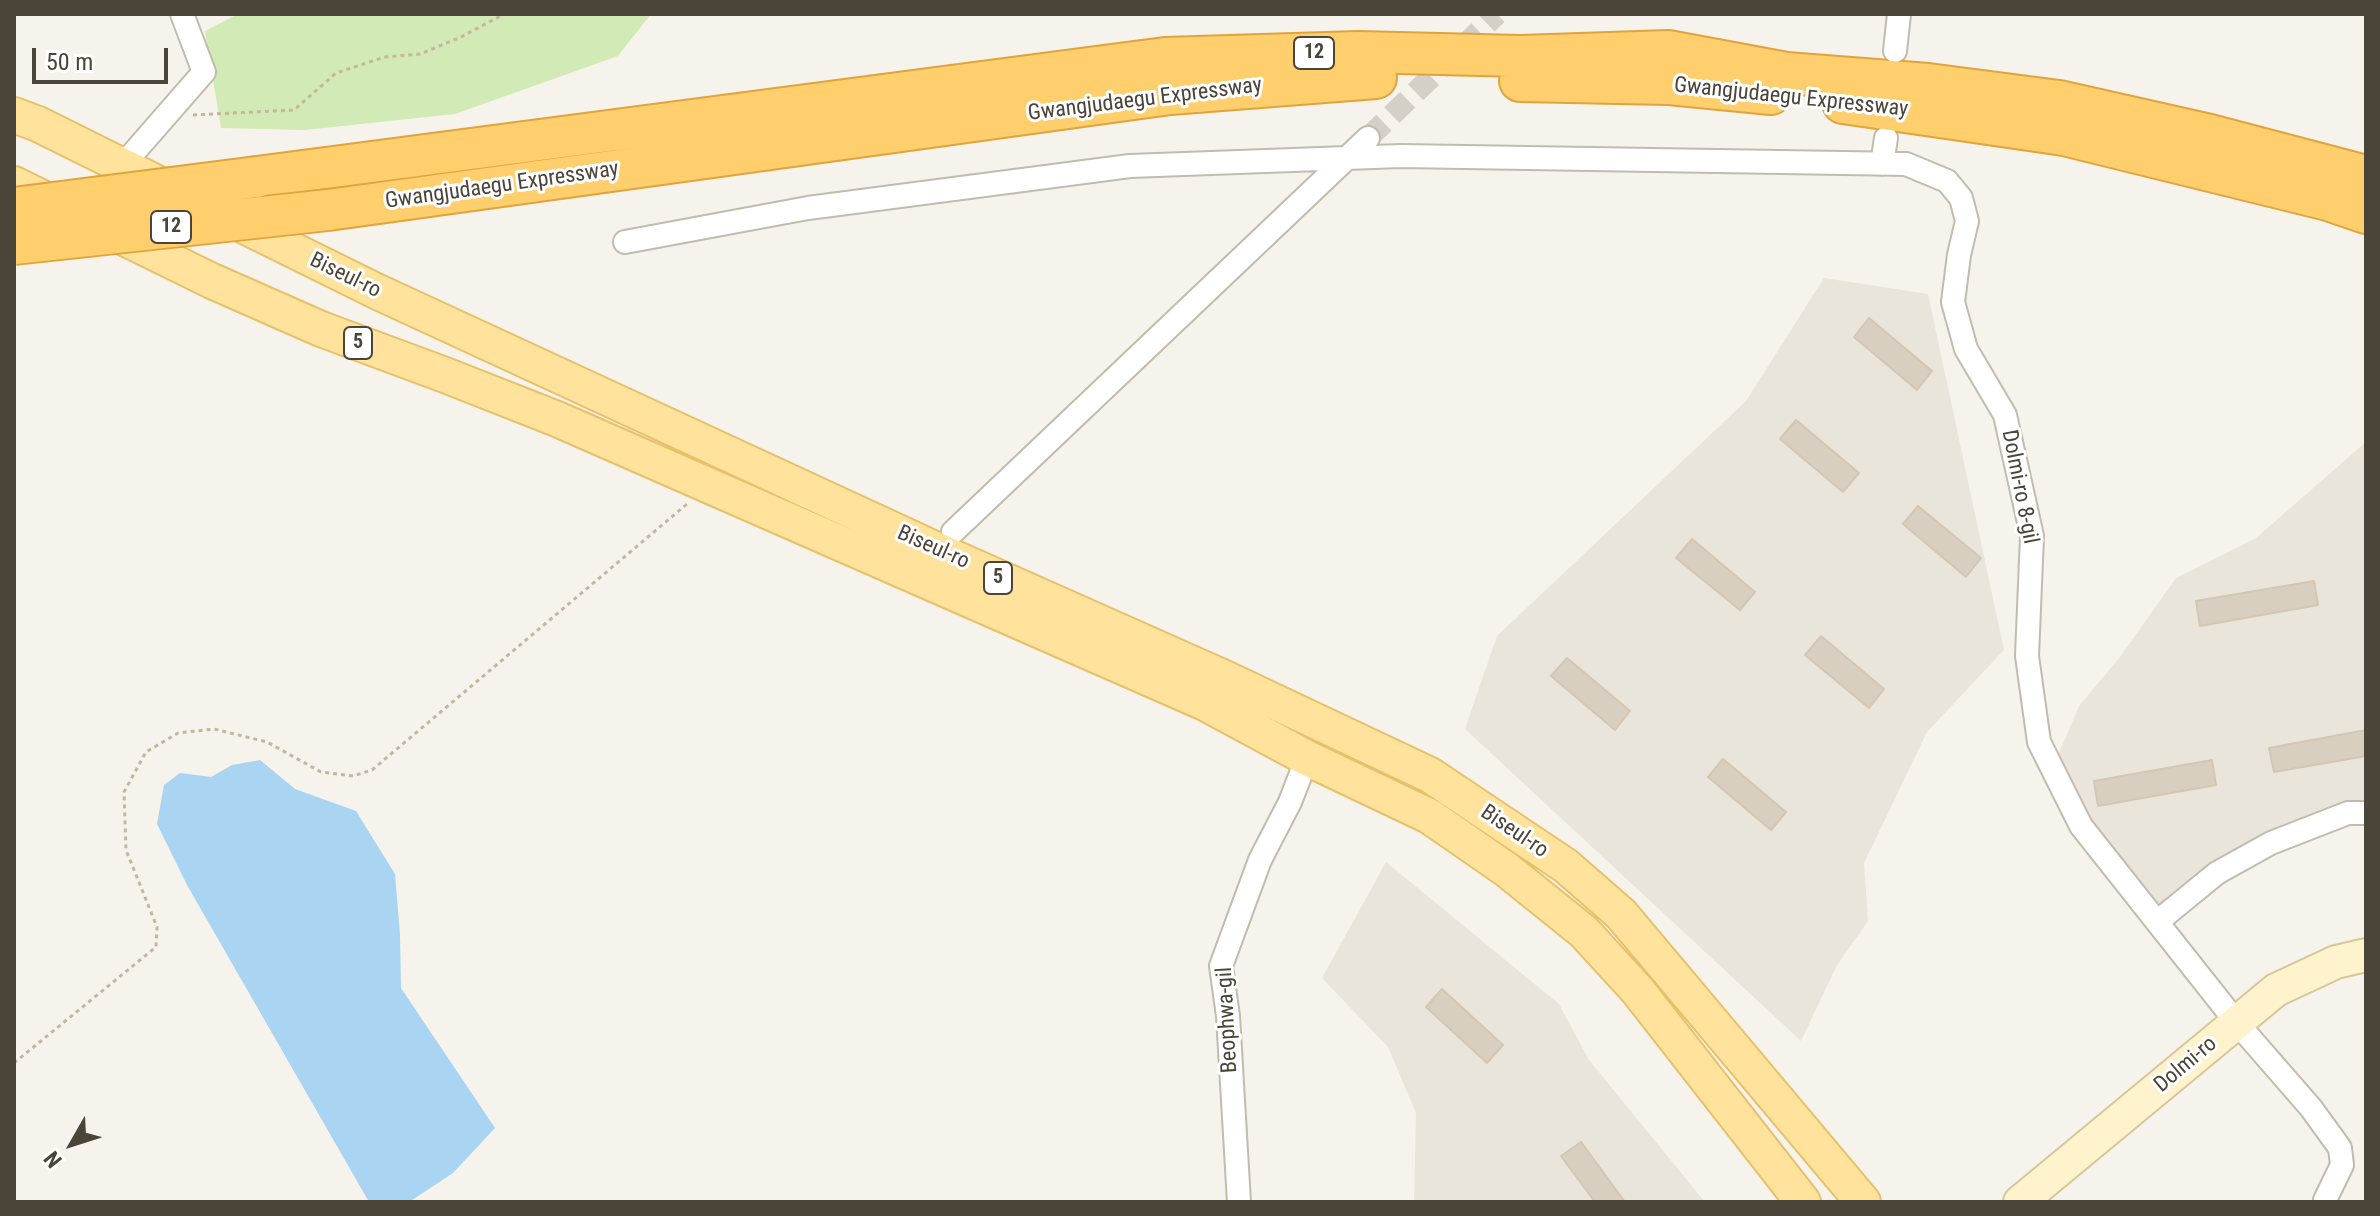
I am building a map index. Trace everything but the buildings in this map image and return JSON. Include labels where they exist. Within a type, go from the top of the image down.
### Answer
[{"type":"highway","name":"Gwangjudaegu Expressway","points":[[14,208],[1165,58],[1358,52],[1521,56],[1668,51],[1786,73],[1928,84],[2059,101],[2210,135],[2366,176]]},
{"type":"highway","name":"Gwangjudaegu Expressway","points":[[14,244],[328,210],[1170,94],[1361,78],[1669,84],[1935,114],[2064,135],[2313,196],[2366,213]]},
{"type":"main road","name":"Biseul-ro","points":[[14,115],[38,124],[378,292],[941,552],[1218,675],[1430,775],[1566,866],[1621,914],[1863,1202]]},
{"type":"main road","name":"Biseul-ro","points":[[14,184],[212,281],[321,329],[557,419],[1205,703],[1307,758],[1429,816],[1507,870],[1584,932],[1638,991],[1803,1202]]},
{"type":"main road","name":"Dolmi-ro","points":[[2020,1202],[2276,990],[2336,962],[2366,955]]},
{"type":"street","points":[[122,166],[204,72],[182,14]]},
{"type":"street","points":[[1895,51],[1899,14]]},
{"type":"street","points":[[953,532],[1368,138]]},
{"type":"street","points":[[1882,164],[1886,138]]},
{"type":"street","name":"Dolmi-ro 8-gil","points":[[625,242],[808,208],[1130,166],[1401,156],[1906,164],[1947,181],[1961,198],[1967,221],[1953,302],[1966,349],[2005,415],[2032,536],[2027,656],[2039,742],[2081,826],[2237,1023],[2311,1108],[2340,1148],[2342,1165],[2325,1200]]},
{"type":"street","name":"Beophwa-gil","points":[[1239,1202],[1228,1016],[1221,966],[1260,860],[1290,802],[1307,758]]},
{"type":"street","points":[[2157,922],[2217,873],[2271,843],[2348,813],[2366,813]]},
{"type":"path","points":[[165,116],[294,110],[336,73],[385,57],[420,54],[504,14]]},
{"type":"path","points":[[14,1063],[156,947],[157,927],[126,850],[124,792],[146,752],[178,733],[214,729],[267,742],[321,772],[353,776],[372,770],[710,484]]},
{"type":"shaded area","points":[[1824,278],[1928,294],[2004,650],[1927,732],[1864,863],[1868,921],[1837,965],[1801,1041],[1465,729],[1497,636],[1746,401]]},
{"type":"shaded area","points":[[2366,442],[2366,813],[2271,843],[2157,922],[2052,770],[2079,706],[2120,657],[2176,578],[2256,538]]},
{"type":"shaded area","points":[[1386,862],[1559,1004],[1589,1060],[1705,1202],[1414,1202],[1416,1113],[1388,1047],[1322,978]]},
{"type":"green space","points":[[238,14],[651,14],[618,56],[455,114],[305,130],[221,128],[205,31]]},
{"type":"water","points":[[260,760],[295,789],[356,811],[395,874],[401,988],[495,1128],[453,1173],[409,1202],[369,1202],[187,885],[157,824],[164,785],[180,773],[211,777],[232,765]]},
{"type":"tunnel","points":[[1368,138],[1497,14]]}]
